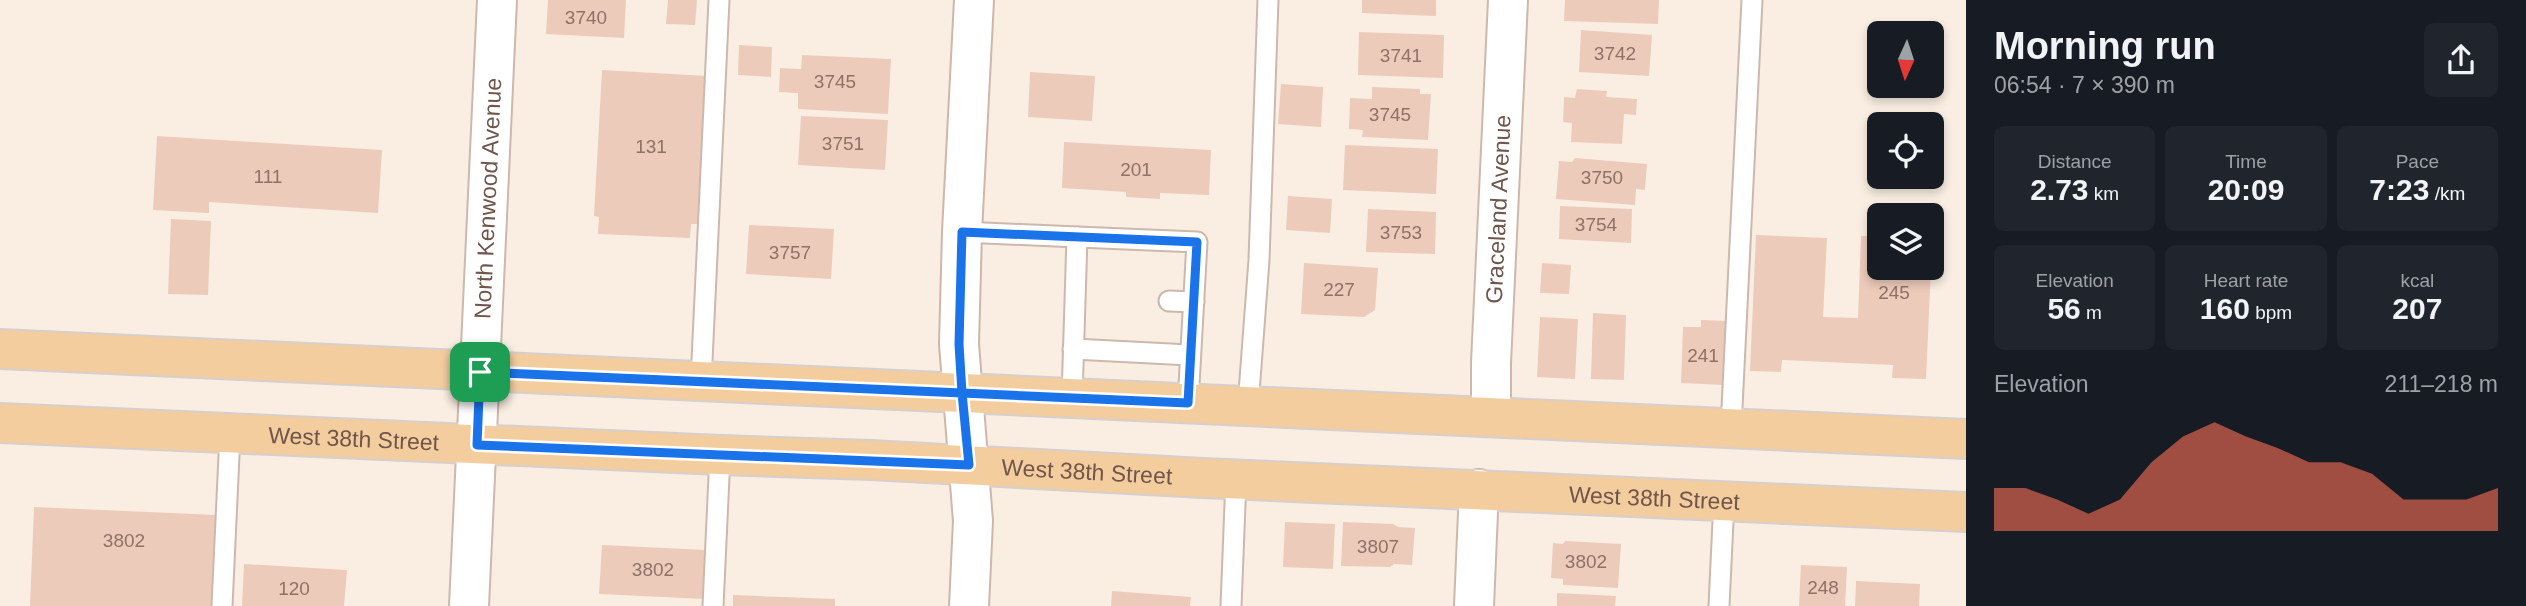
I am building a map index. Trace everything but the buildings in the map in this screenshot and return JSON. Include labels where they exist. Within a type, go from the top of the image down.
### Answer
[{"type":"main road","points":[[0,349],[1966,439]]},
{"type":"main road","name":"West 38th Street","points":[[0,423],[1966,512]]},
{"type":"street","name":"North Kenwood Avenue","points":[[469,606],[497,0]]},
{"type":"street","points":[[969,606],[973,521],[959,344],[974,0]]},
{"type":"street","name":"Graceland Avenue","points":[[1491,417],[1491,363],[1508,0]]},
{"type":"street","points":[[1474,606],[1479,489]]},
{"type":"lane","points":[[701,382],[719,0]]},
{"type":"lane","points":[[1248,406],[1259,260],[1268,0]]},
{"type":"lane","points":[[1731,428],[1752,0]]},
{"type":"lane","points":[[962,232],[1197,242],[1188,403]]},
{"type":"lane","points":[[1072,398],[1073,349],[1084,297],[1077,237]]},
{"type":"lane","points":[[1169,301],[1194,302]]},
{"type":"lane","points":[[1073,349],[1190,355]]},
{"type":"lane","points":[[222,606],[230,434]]},
{"type":"lane","points":[[713,606],[720,456]]},
{"type":"lane","points":[[1231,606],[1236,479]]},
{"type":"lane","points":[[1719,606],[1724,500]]},
{"type":"route","points":[[480,372],[477,445],[969,465],[962,393],[1188,403],[1197,242],[962,232],[959,344],[962,393],[480,372]]}]
